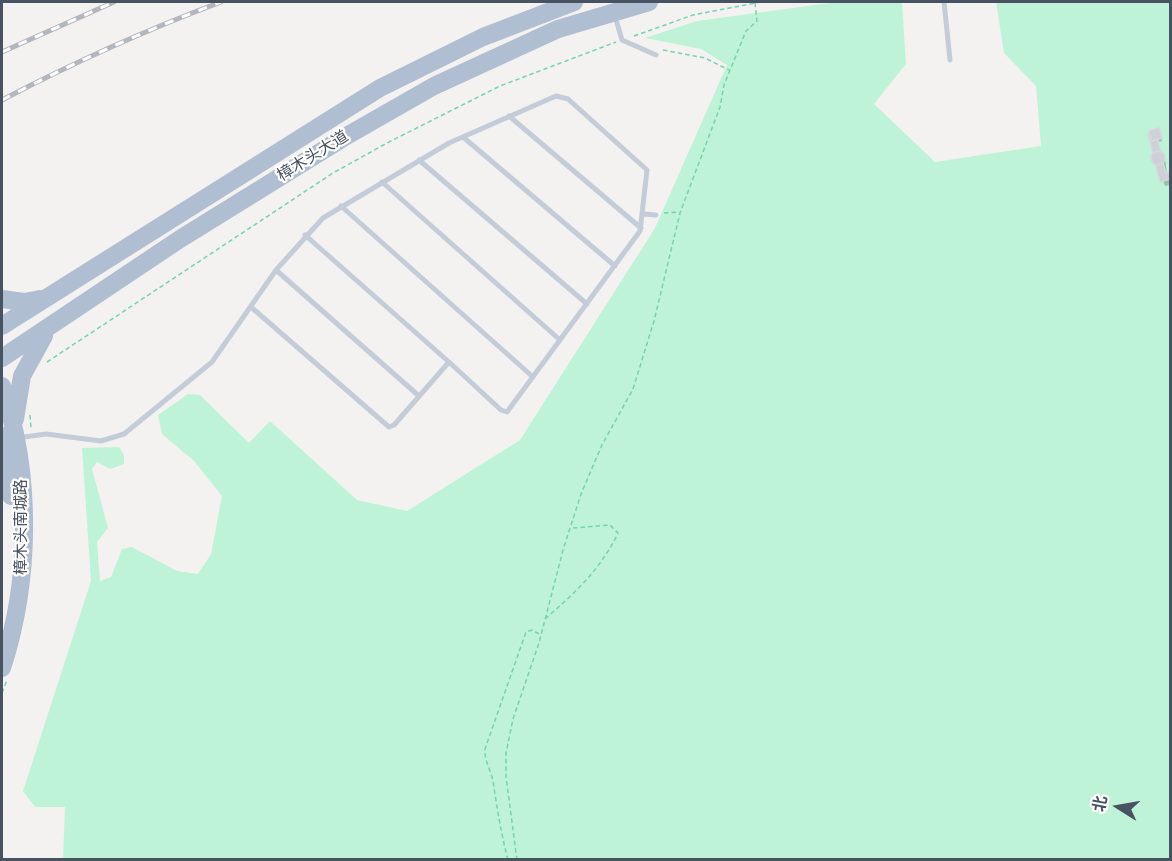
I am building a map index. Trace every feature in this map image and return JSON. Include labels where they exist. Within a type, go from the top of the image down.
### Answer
[{"type":"main road","name":"樟木头大道","points":[[2,326],[381,88],[483,37],[574,2]]},
{"type":"main road","name":"樟木头大道","points":[[2,358],[180,239],[343,138],[434,86],[558,29],[649,2]]},
{"type":"main road","points":[[2,299],[24,302],[51,295]]},
{"type":"main road","points":[[11,434],[22,376],[38,344],[54,325]]},
{"type":"main road","name":"樟木头南城路","points":[[2,386],[22,477],[21,580],[18,605],[2,668]]},
{"type":"main road","name":"樟木头南城路","points":[[2,634],[11,588],[11,434]]},
{"type":"lane","points":[[944,2],[950,60]]},
{"type":"lane","points":[[614,12],[622,40],[656,55]]},
{"type":"lane","points":[[11,434],[46,434],[101,441],[124,434],[212,362],[276,270],[305,235],[323,218],[463,136],[556,96],[568,99],[644,165],[648,176],[641,228],[505,412],[305,235]]},
{"type":"lane","points":[[509,116],[641,228]]},
{"type":"lane","points":[[463,136],[615,266]]},
{"type":"lane","points":[[419,160],[587,304]]},
{"type":"lane","points":[[382,182],[560,340]]},
{"type":"lane","points":[[341,206],[533,377]]},
{"type":"lane","points":[[644,214],[656,215]]},
{"type":"lane","points":[[276,270],[419,396]]},
{"type":"lane","points":[[251,308],[389,427],[394,425],[449,362]]},
{"type":"path","points":[[517,860],[507,802],[506,753],[513,719],[541,635],[563,550],[593,464],[633,388],[654,321],[680,213],[720,107],[723,88],[730,70],[746,31],[757,21],[755,3]]},
{"type":"path","points":[[647,52],[656,48],[690,57],[701,57],[730,70]]},
{"type":"path","points":[[656,215],[671,211],[680,213]]},
{"type":"path","points":[[545,619],[584,585],[607,557],[618,533],[610,525],[572,527]]},
{"type":"path","points":[[508,860],[496,814],[492,778],[486,761],[485,749],[526,632],[532,630],[541,635]]},
{"type":"green space","points":[[837,2],[902,2],[906,64],[874,104],[935,162],[1041,146],[1036,86],[1004,53],[996,2],[1170,2],[1170,859],[63,859],[65,807],[35,807],[23,791],[91,581],[82,448],[119,447],[124,455],[124,464],[110,469],[97,462],[92,469],[108,528],[97,542],[100,581],[111,577],[122,549],[132,547],[177,571],[198,574],[211,554],[222,496],[194,461],[162,434],[158,415],[188,394],[200,395],[249,443],[270,421],[357,500],[407,511],[520,440],[655,228],[727,65],[701,49],[645,38],[697,21]]},
{"type":"building","points":[[1159,128],[1162,138],[1152,141],[1149,131]]},
{"type":"building","points":[[1148,133],[1152,141],[1158,139],[1160,151],[1153,153]]},
{"type":"building","points":[[1158,151],[1163,153],[1165,158],[1163,163],[1158,165],[1153,163],[1151,158],[1153,153]]},
{"type":"building","points":[[1163,163],[1166,173],[1170,172],[1170,179],[1160,182],[1156,165]]},
{"type":"railway","points":[[2,52],[114,2]]},
{"type":"railway","points":[[2,100],[110,48],[221,2]]}]
